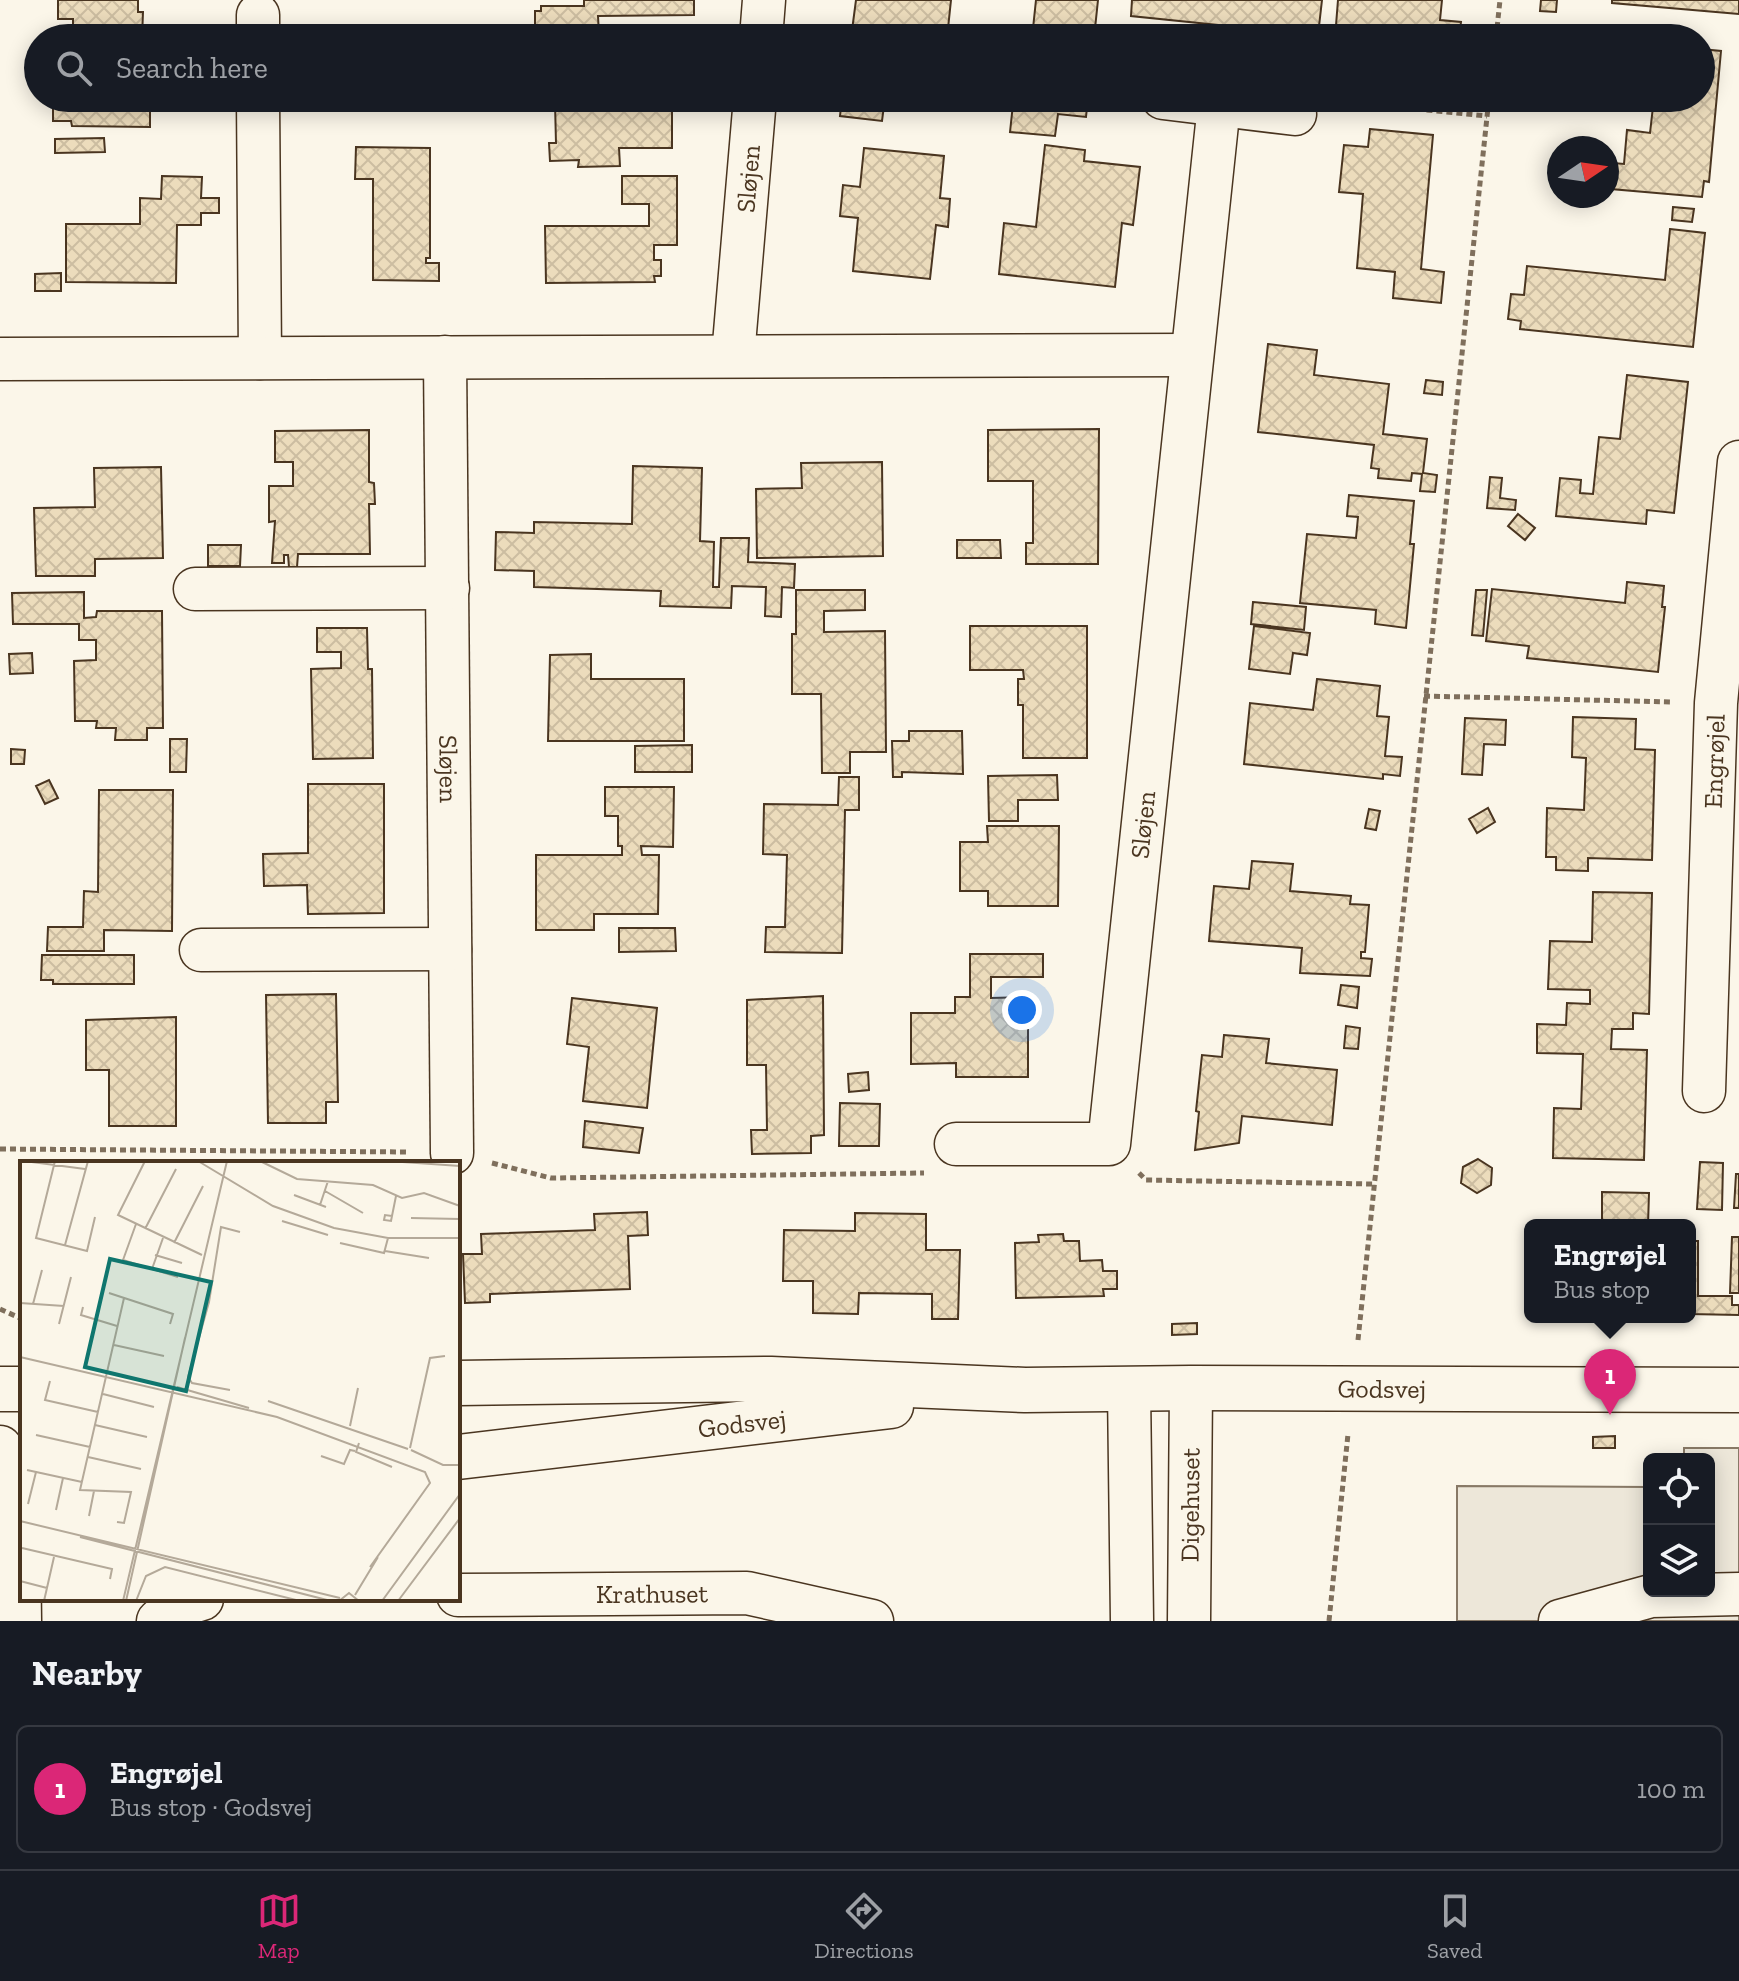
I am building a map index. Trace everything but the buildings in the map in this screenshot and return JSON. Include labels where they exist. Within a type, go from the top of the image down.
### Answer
[{"type":"street","points":[[762,24],[764,0]]},
{"type":"street","points":[[258,112],[260,358]]},
{"type":"street","name":"Sløjen","points":[[733,356],[754,112]]},
{"type":"street","name":"Sløjen","points":[[1109,1144],[1218,112]]},
{"type":"street","points":[[1278,112],[1295,114]]},
{"type":"street","points":[[0,359],[1192,355]]},
{"type":"street","name":"Sløjen","points":[[445,357],[452,1153]]},
{"type":"street","name":"Engrøjel","points":[[1704,1091],[1724,681],[1739,462]]},
{"type":"street","points":[[195,589],[448,588]]},
{"type":"street","points":[[201,950],[450,949]]},
{"type":"street","points":[[956,1144],[1109,1144]]},
{"type":"street","name":"Godsvej","points":[[460,1383],[771,1379],[1025,1390],[1739,1390]]},
{"type":"street","name":"Digehuset","points":[[1189,1621],[1191,1388]]},
{"type":"street","points":[[1129,1389],[1132,1621]]},
{"type":"street","name":"Godsvej","points":[[460,1457],[1025,1390]]},
{"type":"street","points":[[10,1465],[19,1621]]},
{"type":"street","name":"Krathuset","points":[[460,1595],[747,1593],[859,1618]]},
{"type":"street","points":[[1560,1621],[1651,1596],[1739,1594]]},
{"type":"street","points":[[158,1621],[172,1608],[195,1601]]},
{"type":"path","points":[[1497,24],[1500,0]]},
{"type":"path","points":[[1447,112],[1487,116]]},
{"type":"path","points":[[1358,1340],[1487,112]]},
{"type":"path","points":[[1424,696],[1724,681]]},
{"type":"path","points":[[1109,1144],[1146,1180],[1373,1184]]},
{"type":"path","points":[[0,1309],[20,1318]]},
{"type":"path","points":[[1329,1621],[1349,1421]]},
{"type":"shaded area","points":[[1684,1448],[1739,1448],[1739,1621],[1457,1621],[1457,1486],[1643,1487],[1643,1597],[1715,1597],[1715,1453],[1684,1453]]},
{"type":"place","name":"Engrøjel","points":[[1610,1415]]}]
